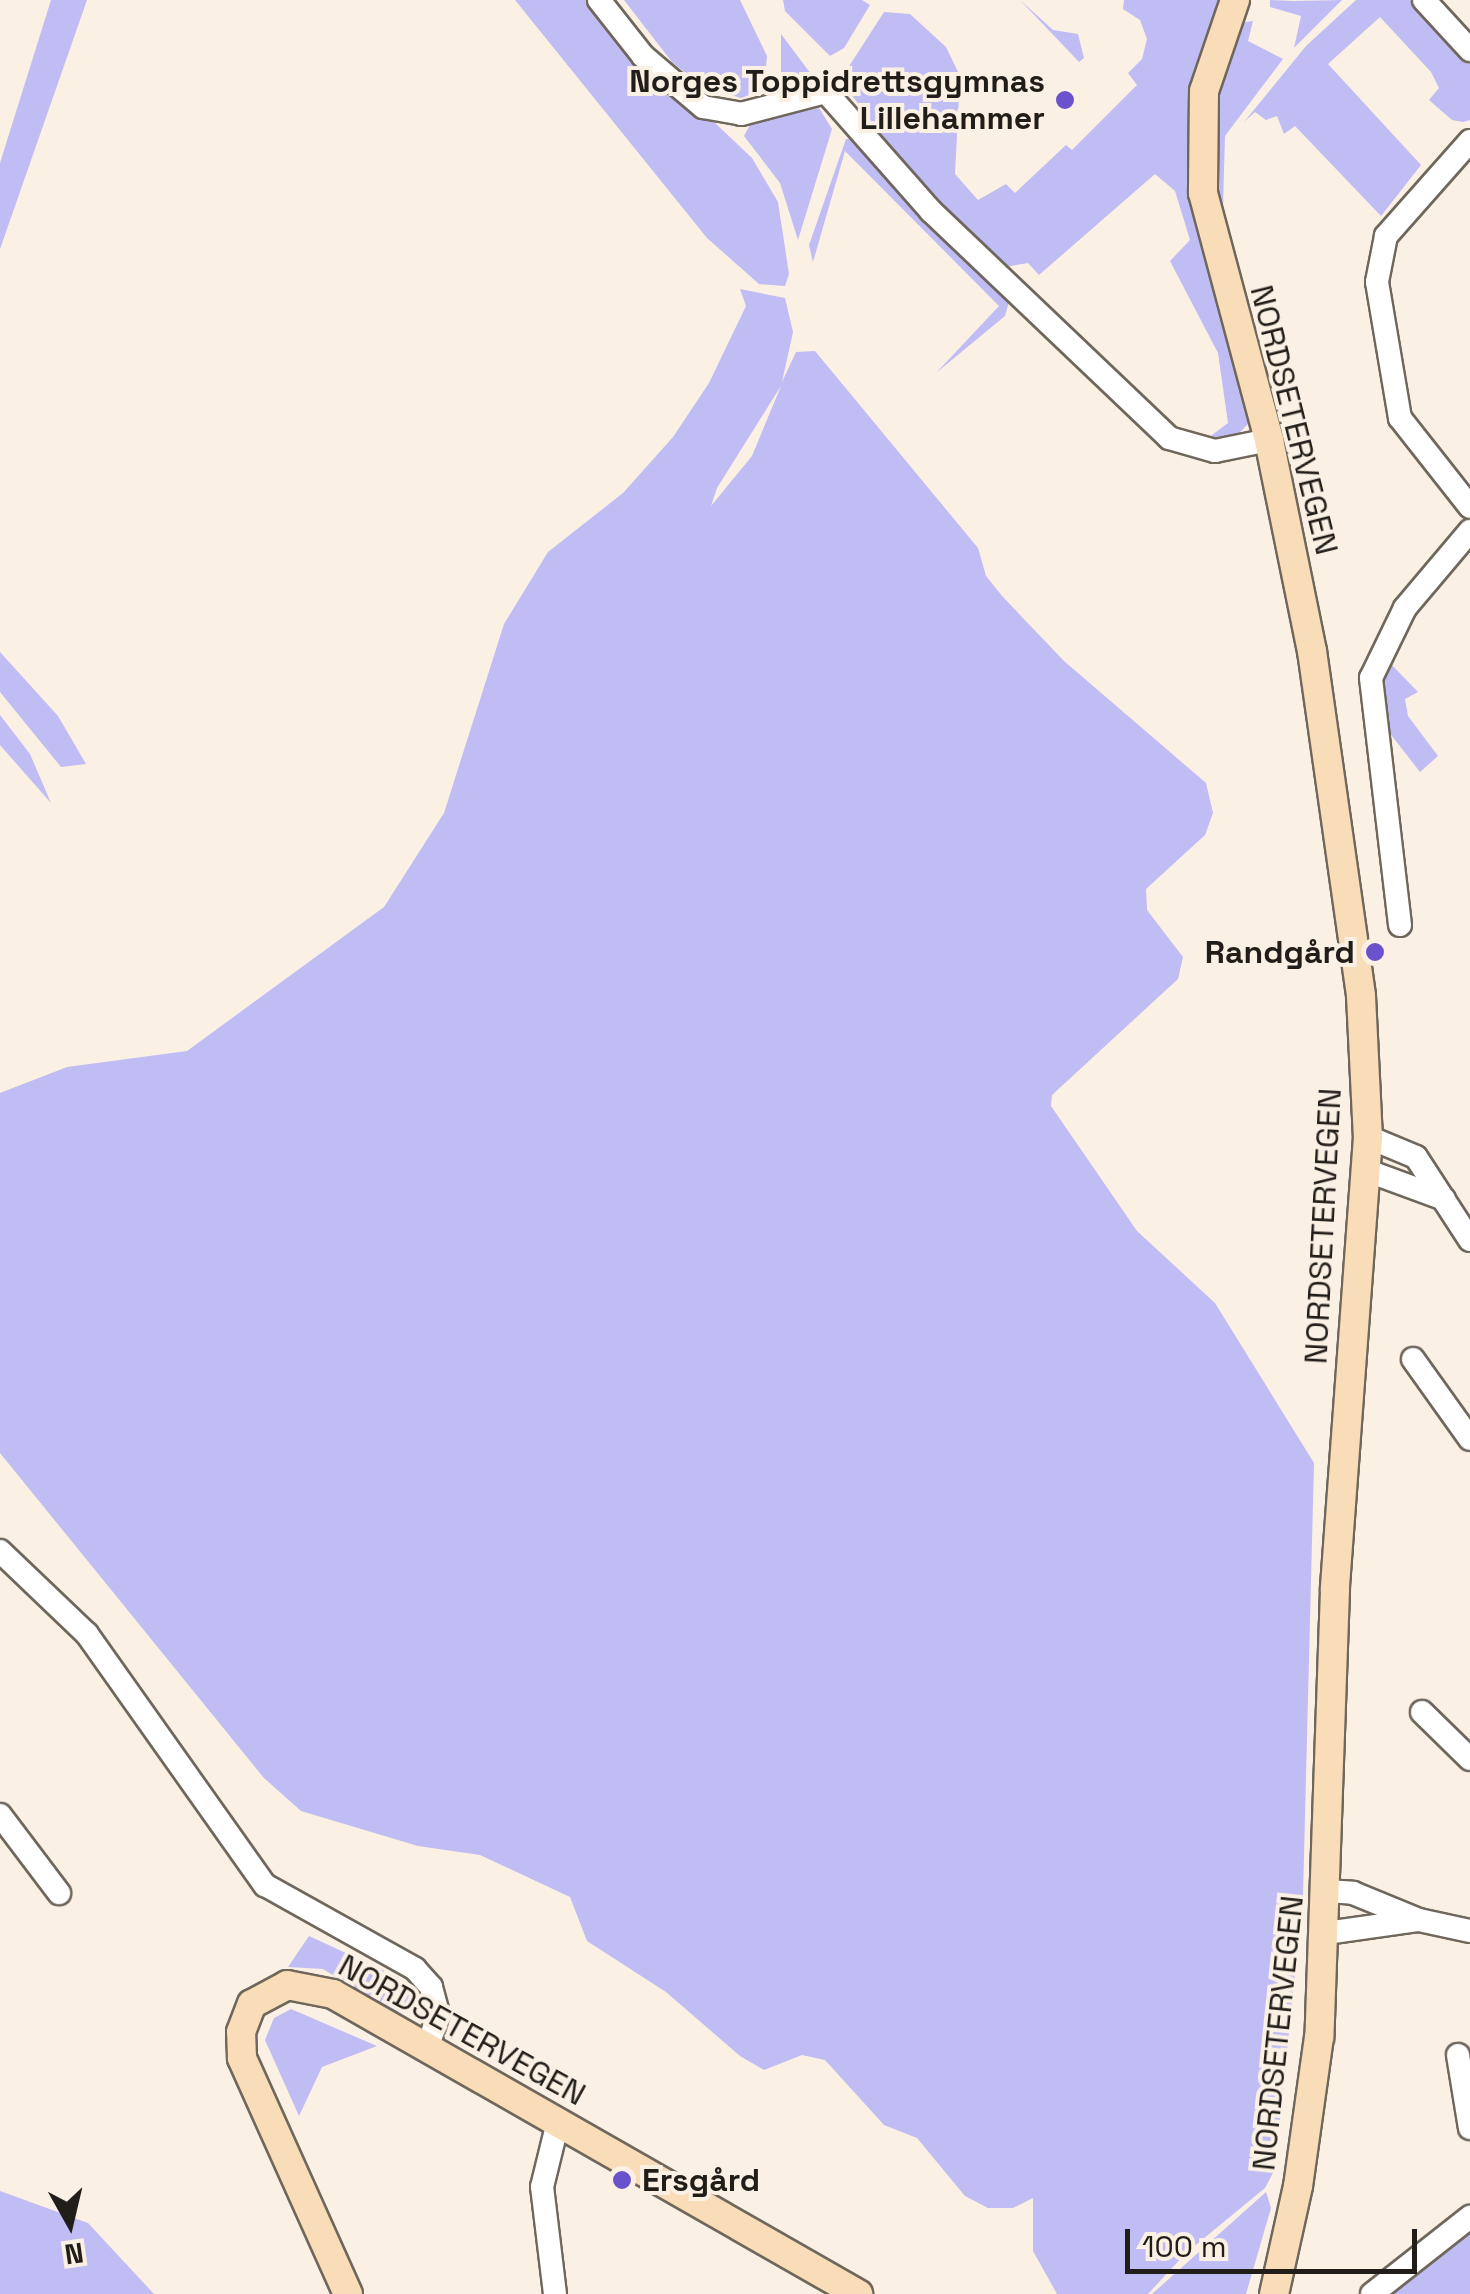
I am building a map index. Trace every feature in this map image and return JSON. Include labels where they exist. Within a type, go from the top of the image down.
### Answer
[{"type":"main road","name":"NORDSETERVEGEN","points":[[1233,4],[1206,77],[1199,158],[1218,265],[1268,440],[1312,651],[1362,996],[1368,1137],[1335,1590],[1326,1934],[1308,2132],[1274,2294]]},
{"type":"main road","name":"NORDSETERVEGEN","points":[[348,2294],[243,2065],[243,2024],[264,1994],[310,1986],[858,2294]]},
{"type":"street","points":[[599,0],[643,56],[702,107],[741,114],[826,92],[931,211],[1169,438],[1215,451],[1268,440]]},
{"type":"street","points":[[1424,0],[1470,50]]},
{"type":"street","points":[[1470,142],[1386,236],[1377,282],[1400,418],[1470,507]]},
{"type":"street","points":[[1400,925],[1371,678],[1405,608],[1470,531]]},
{"type":"street","points":[[1368,1137],[1405,1148],[1470,1240]]},
{"type":"street","points":[[1368,1171],[1444,1199]]},
{"type":"street","points":[[1413,1359],[1470,1439]]},
{"type":"street","points":[[0,1551],[88,1634],[265,1885],[414,1970],[431,1988],[438,2013],[428,2049]]},
{"type":"street","points":[[1422,1712],[1470,1759]]},
{"type":"street","points":[[0,1815],[58,1892]]},
{"type":"street","points":[[1328,1891],[1353,1893],[1419,1920],[1470,1930]]},
{"type":"street","points":[[1326,1934],[1419,1920]]},
{"type":"street","points":[[1458,2055],[1470,2128]]},
{"type":"street","points":[[558,2122],[542,2186],[555,2284],[574,2294]]},
{"type":"street","points":[[1372,2294],[1470,2217]]},
{"type":"shaded area","points":[[51,0],[87,0],[0,249],[0,163]]},
{"type":"shaded area","points":[[515,0],[588,0],[669,95],[714,122],[752,158],[778,202],[789,274],[785,286],[759,284],[707,238]]},
{"type":"shaded area","points":[[624,0],[740,0],[767,56],[764,90],[741,98],[701,86],[672,62]]},
{"type":"shaded area","points":[[783,0],[862,0],[870,5],[844,48],[830,56],[785,11]]},
{"type":"shaded area","points":[[1020,0],[1053,30],[1078,34],[1084,58],[1079,62]]},
{"type":"shaded area","points":[[1124,0],[1221,0],[1194,78],[1190,163],[1250,422],[1236,436],[1208,438],[1228,423],[1218,353],[1170,261],[1190,240],[1175,191],[1155,174],[1039,275],[1028,263],[1005,267],[904,164],[847,89],[846,71],[884,12],[910,14],[946,47],[960,76],[955,174],[978,200],[1006,184],[1015,193],[1066,145],[1072,150],[1137,85],[1128,73],[1142,59],[1147,39],[1140,20],[1123,9]]},
{"type":"shaded area","points":[[1270,0],[1342,0],[1294,48],[1301,16],[1270,7]]},
{"type":"shaded area","points":[[1356,0],[1410,0],[1470,63],[1470,120],[1463,122],[1452,120],[1429,100],[1439,88],[1431,72],[1380,17],[1328,64],[1421,165],[1381,216],[1295,126],[1284,134],[1277,116],[1266,120],[1255,112],[1244,122],[1306,46]]},
{"type":"shaded area","points":[[1253,21],[1248,41],[1283,59],[1225,136],[1223,206],[1217,207],[1215,93],[1239,23]]},
{"type":"shaded area","points":[[781,34],[811,74],[803,88],[781,94]]},
{"type":"shaded area","points":[[819,108],[832,129],[798,240],[780,183],[744,136],[751,123]]},
{"type":"shaded area","points":[[846,139],[854,139],[1009,302],[1005,316],[936,373],[999,306],[845,151],[813,262],[809,245]]},
{"type":"shaded area","points":[[740,289],[785,298],[793,332],[782,382],[796,352],[815,351],[978,548],[986,576],[1003,597],[1064,661],[1206,783],[1213,813],[1205,835],[1146,889],[1147,910],[1183,957],[1178,979],[1052,1095],[1051,1106],[1137,1231],[1215,1303],[1314,1463],[1303,1895],[1275,2169],[1265,2188],[1186,2253],[1148,2294],[1057,2294],[1033,2251],[1033,2198],[1013,2208],[988,2208],[965,2196],[917,2138],[884,2125],[825,2060],[802,2055],[764,2070],[740,2056],[666,1992],[587,1941],[570,1897],[480,1855],[418,1846],[301,1811],[264,1778],[0,1453],[0,1093],[67,1067],[187,1051],[384,907],[444,813],[504,624],[548,552],[623,493],[673,437],[709,383],[746,306]],"holes":[[[781,386],[752,456],[711,506],[717,488]]]},
{"type":"shaded area","points":[[0,652],[58,716],[86,764],[61,767],[0,692]]},
{"type":"shaded area","points":[[1389,662],[1418,692],[1405,699],[1408,716],[1438,756],[1420,772],[1385,727],[1378,678]]},
{"type":"shaded area","points":[[0,715],[30,754],[51,803],[0,745]]},
{"type":"shaded area","points":[[309,1936],[398,1977],[415,1995],[414,2010],[395,2013],[323,1969],[288,1967]]},
{"type":"shaded area","points":[[291,2009],[377,2046],[322,2067],[299,2116],[265,2040],[274,2018]]},
{"type":"shaded area","points":[[0,2191],[88,2223],[154,2294],[0,2294]]},
{"type":"shaded area","points":[[1266,2192],[1271,2208],[1246,2294],[1152,2294]]},
{"type":"shaded area","points":[[1470,2226],[1470,2294],[1385,2294]]},
{"type":"place","name":"Norges Toppidrettsgymnas Lillehammer","points":[[1065,100]]},
{"type":"place","name":"Randgård","points":[[1375,952]]},
{"type":"place","name":"Ersgård","points":[[622,2180]]}]
